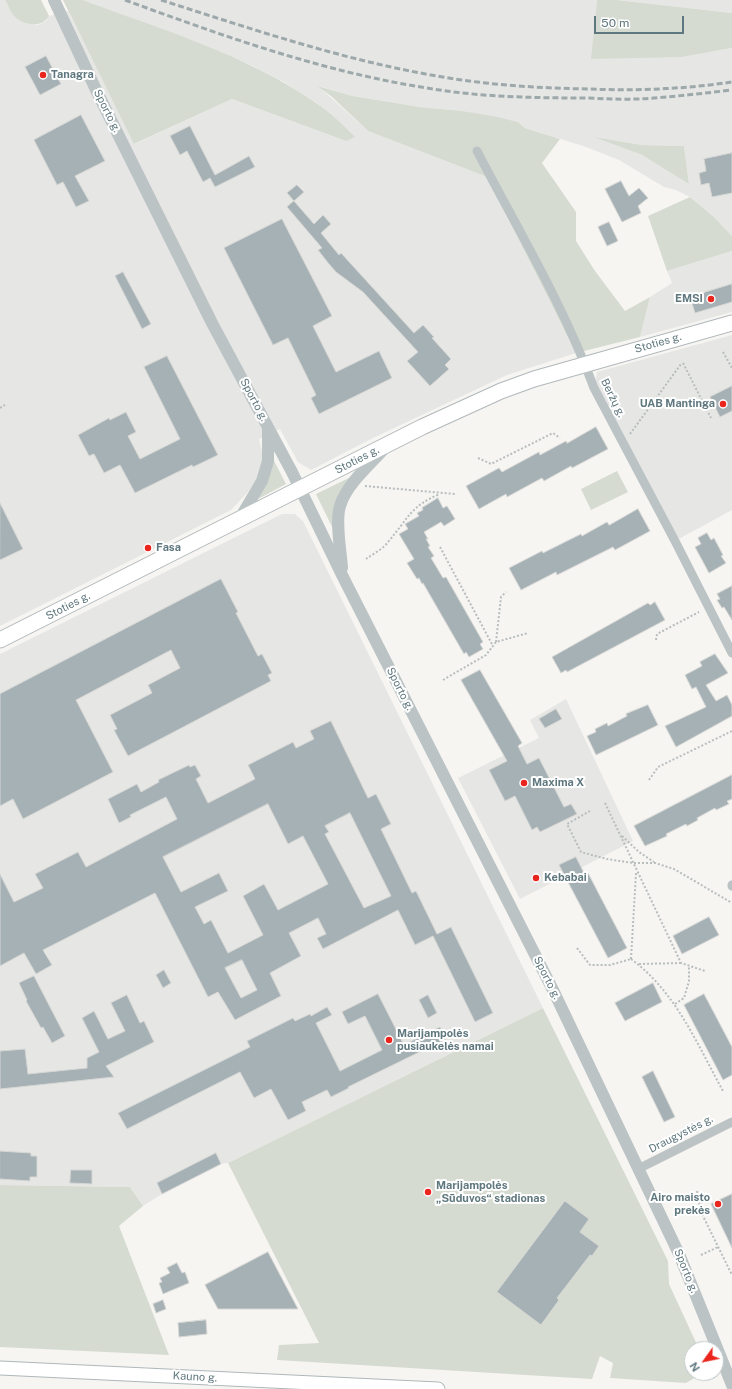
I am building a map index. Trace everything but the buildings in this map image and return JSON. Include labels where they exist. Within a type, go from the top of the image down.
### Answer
[{"type":"main road","name":"Stoties g.","points":[[0,640],[238,521],[431,422],[501,391],[534,378],[732,322]]},
{"type":"main road","name":"Kauno g.","points":[[0,1368],[330,1387],[438,1389]]},
{"type":"street","name":"Sporto g.","points":[[54,0],[97,92],[209,316],[301,488],[342,575],[554,992],[640,1168],[679,1254],[732,1385]]},
{"type":"street","name":"Beržų g.","points":[[477,151],[540,270],[585,363],[594,388],[709,606],[732,653]]},
{"type":"street","points":[[238,521],[262,481],[268,461],[268,426]]},
{"type":"street","points":[[342,575],[339,519],[340,506],[352,484],[388,444]]},
{"type":"street","name":"Draugystės g.","points":[[640,1168],[732,1122]]},
{"type":"path","points":[[723,352],[732,368]]},
{"type":"path","points":[[623,444],[682,363],[711,418]]},
{"type":"path","points":[[0,408],[5,405]]},
{"type":"path","points":[[478,458],[491,464],[553,433],[560,438]]},
{"type":"path","points":[[352,484],[455,494]]},
{"type":"path","points":[[366,559],[387,544],[413,510],[429,498],[441,493]]},
{"type":"path","points":[[440,547],[493,646]]},
{"type":"path","points":[[443,680],[486,655],[496,642],[502,597],[506,592]]},
{"type":"path","points":[[656,640],[657,634],[709,606]]},
{"type":"path","points":[[496,642],[528,633]]},
{"type":"path","points":[[649,780],[658,767],[732,731]]},
{"type":"path","points":[[605,803],[681,963]]},
{"type":"path","points":[[590,811],[567,824],[581,852],[606,859],[633,863],[655,863]]},
{"type":"path","points":[[620,834],[639,852],[655,863],[674,869],[732,903]]},
{"type":"path","points":[[636,871],[632,959],[656,981],[675,1004],[722,1091]]},
{"type":"path","points":[[577,948],[590,965],[610,965],[632,959]]},
{"type":"path","points":[[637,964],[681,963],[689,967],[705,971]]},
{"type":"path","points":[[675,1004],[684,998],[689,981],[689,967]]},
{"type":"path","points":[[697,1191],[701,1212],[732,1275]]},
{"type":"path","points":[[701,1255],[718,1247]]},
{"type":"shaded area","points":[[0,0],[5,0],[15,17],[28,24],[38,25],[46,21],[49,16],[68,11],[135,144],[232,99],[346,141],[340,123],[318,104],[284,82],[251,65],[211,48],[83,0],[597,0],[592,59],[716,51],[732,48],[732,236],[714,217],[690,197],[676,190],[664,187],[619,160],[586,147],[525,128],[518,122],[462,111],[420,107],[353,96],[318,86],[368,131],[487,177],[576,353],[507,375],[373,438],[311,470],[298,462],[280,429],[259,439],[262,451],[263,473],[231,510],[0,626]],"holes":[[[598,138],[642,145],[684,146],[689,183],[642,155]]]},
{"type":"shaded area","points":[[5,0],[41,0],[49,16],[46,20],[38,24],[28,24],[15,17]]},
{"type":"shaded area","points":[[63,0],[83,0],[203,44],[261,70],[316,103],[341,123],[355,137],[346,141],[232,99],[134,144]]},
{"type":"shaded area","points":[[597,0],[617,0],[732,13],[732,48],[681,57],[591,59]]},
{"type":"shaded area","points":[[617,0],[732,0],[732,13],[714,11]]},
{"type":"shaded area","points":[[317,86],[353,96],[420,107],[493,116],[518,122],[525,128],[560,139],[542,163],[576,212],[576,241],[595,271],[625,311],[650,297],[640,337],[576,353],[487,177],[368,131],[331,96]]},
{"type":"shaded area","points":[[594,137],[642,145],[684,146],[689,184],[642,155]]},
{"type":"shaded area","points":[[690,197],[714,217],[732,236],[732,251],[667,271],[648,216]]},
{"type":"shaded area","points":[[732,251],[732,312],[640,337],[650,297],[672,283],[667,271]]},
{"type":"shaded area","points":[[732,335],[732,510],[675,541],[594,388],[597,372]]},
{"type":"shaded area","points":[[272,457],[286,484],[258,499],[267,484]]},
{"type":"shaded area","points":[[617,471],[628,492],[591,510],[581,489]]},
{"type":"shaded area","points":[[357,474],[336,535],[316,494]]},
{"type":"shaded area","points":[[282,514],[295,514],[303,521],[543,1008],[228,1163],[221,1164],[162,1194],[143,1206],[130,1187],[0,1185],[0,654]]},
{"type":"shaded area","points":[[566,699],[633,841],[520,899],[458,778],[539,738],[530,720]]},
{"type":"shaded area","name":"Marijampolės „Sūduvos“ stadionas","points":[[543,1008],[668,1261],[669,1284],[695,1341],[684,1341],[684,1381],[689,1381],[686,1383],[610,1378],[613,1363],[600,1356],[592,1379],[277,1360],[279,1345],[319,1343],[228,1163]]},
{"type":"shaded area","points":[[0,1185],[130,1187],[143,1206],[119,1226],[169,1355],[0,1347]]},
{"type":"railway","points":[[125,0],[199,27],[312,63],[388,81],[447,91],[546,98],[646,99],[732,90]]},
{"type":"railway","points":[[161,0],[332,53],[402,69],[456,79],[531,87],[606,90],[678,88],[732,82]]},
{"type":"place","name":"Tanagra","points":[[43,75]]},
{"type":"place","name":"EMSI","points":[[711,299]]},
{"type":"place","name":"UAB Mantinga","points":[[723,404]]},
{"type":"place","name":"Fasa","points":[[148,548]]},
{"type":"place","name":"Maxima X","points":[[524,783]]},
{"type":"place","name":"Kebabai","points":[[536,878]]},
{"type":"place","name":"Marijampolės pusiaukelės namai","points":[[389,1040]]},
{"type":"place","name":"Marijampolės „Sūduvos“ stadionas","points":[[428,1192]]},
{"type":"place","name":"Airo maisto prekės","points":[[718,1204]]}]
